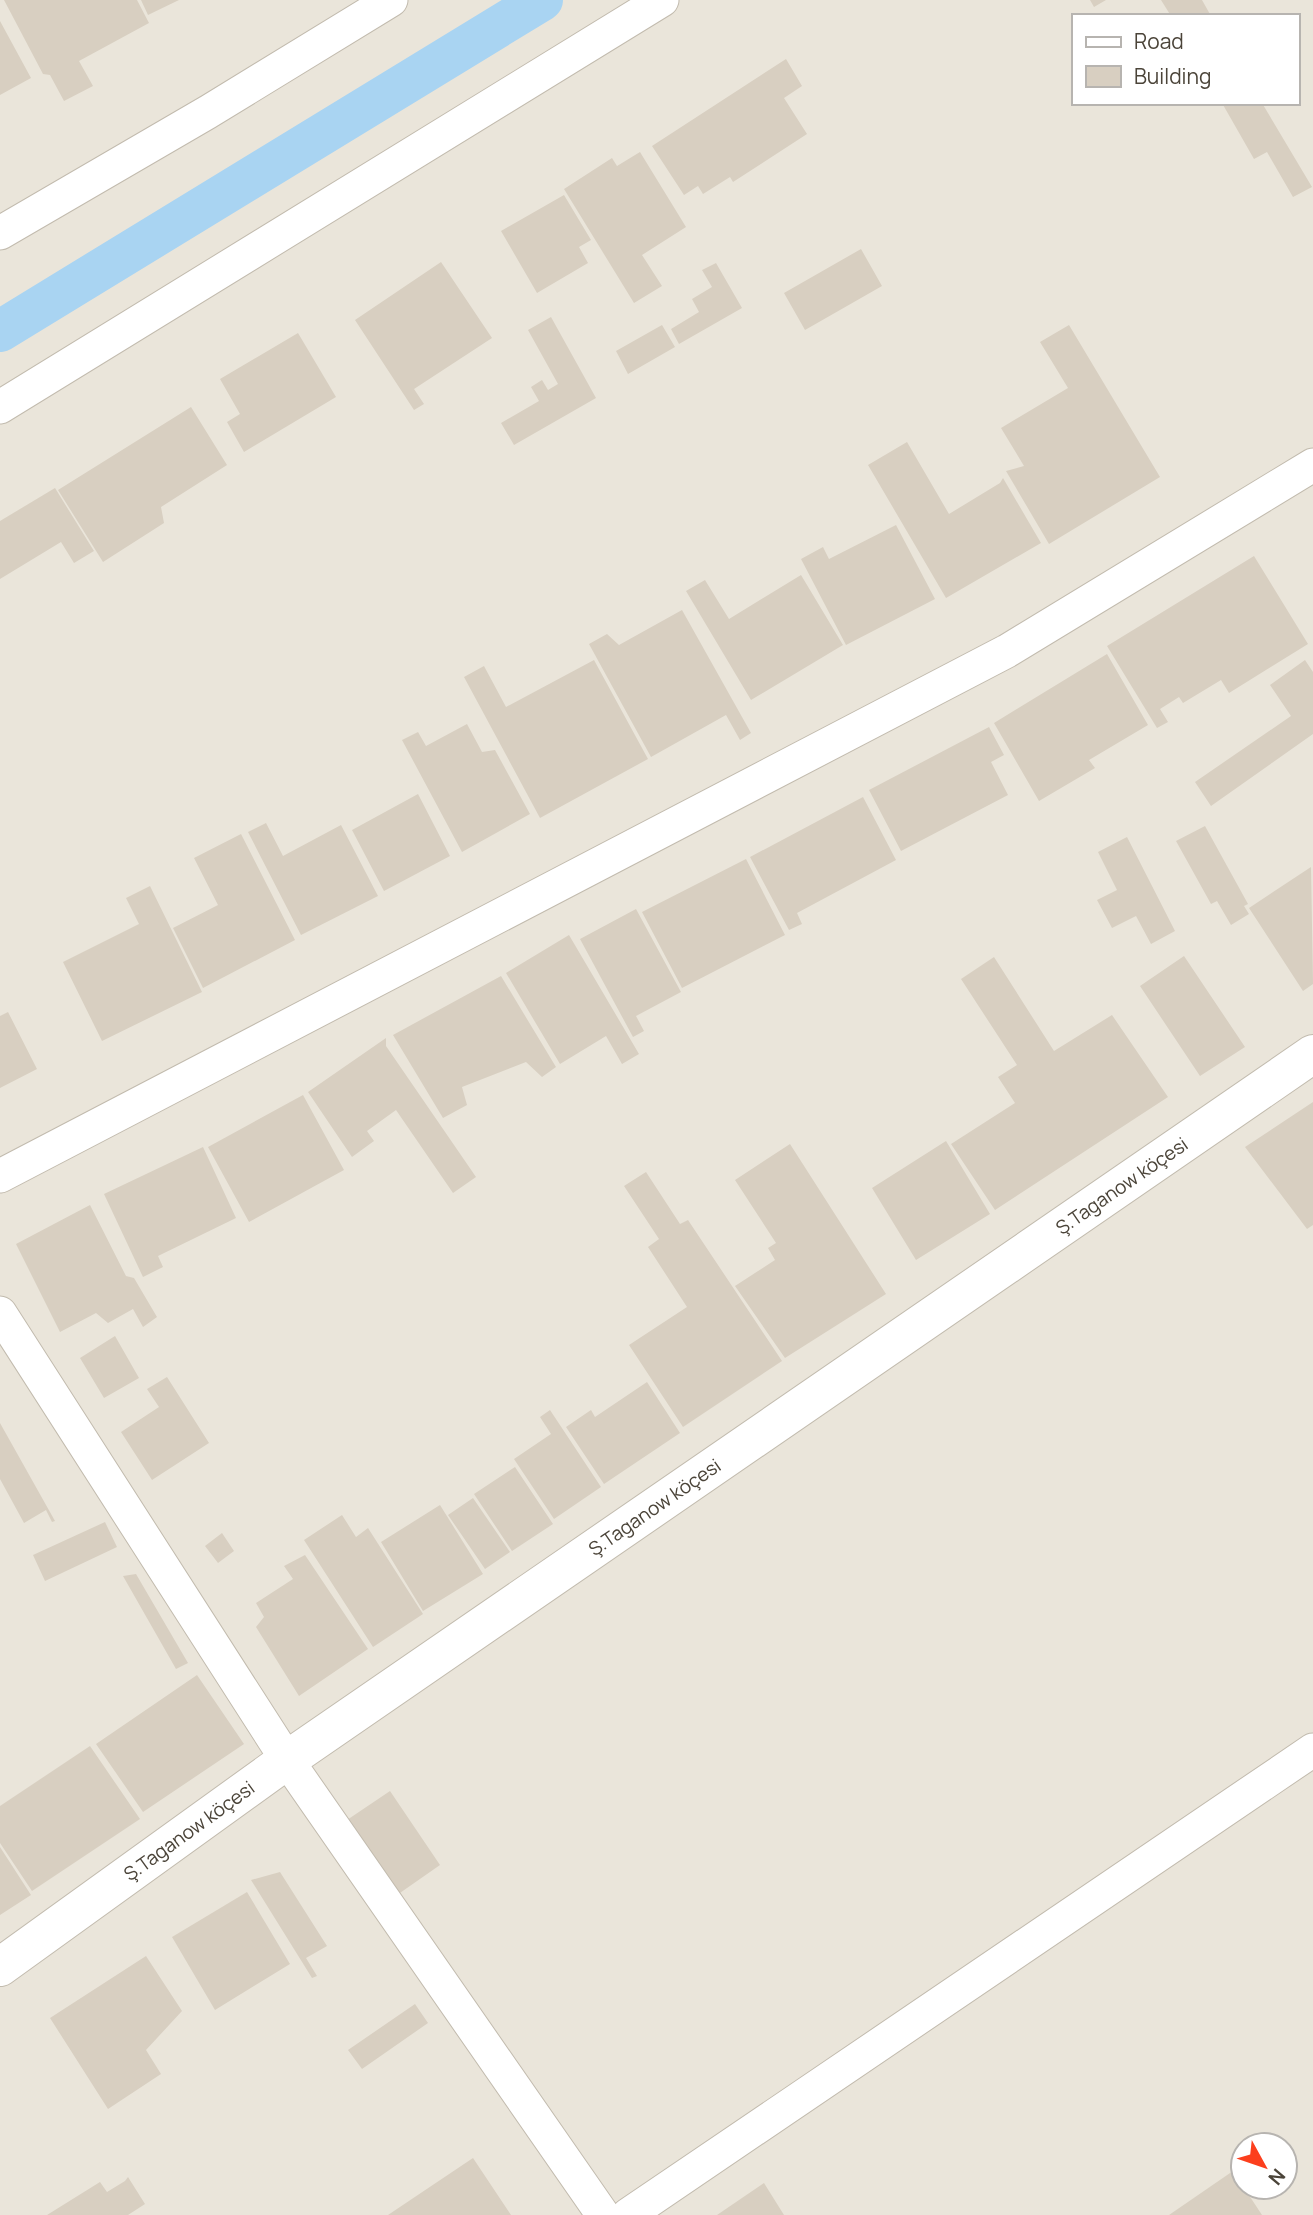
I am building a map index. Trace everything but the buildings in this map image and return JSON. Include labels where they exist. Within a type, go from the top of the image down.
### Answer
[{"type":"street","points":[[0,233],[208,112],[391,0]]},
{"type":"street","points":[[0,407],[662,0]]},
{"type":"street","points":[[0,1176],[1007,651],[1313,465]]},
{"type":"street","name":"Ş.Taganow köçesi","points":[[0,1967],[287,1760],[1313,1054]]},
{"type":"street","points":[[0,1313],[287,1760],[603,2215]]},
{"type":"street","points":[[628,2215],[1313,1750]]},
{"type":"shaded area","points":[[0,0],[1313,0],[1313,2215],[0,2215]]},
{"type":"waterway","points":[[0,331],[542,0]]}]
